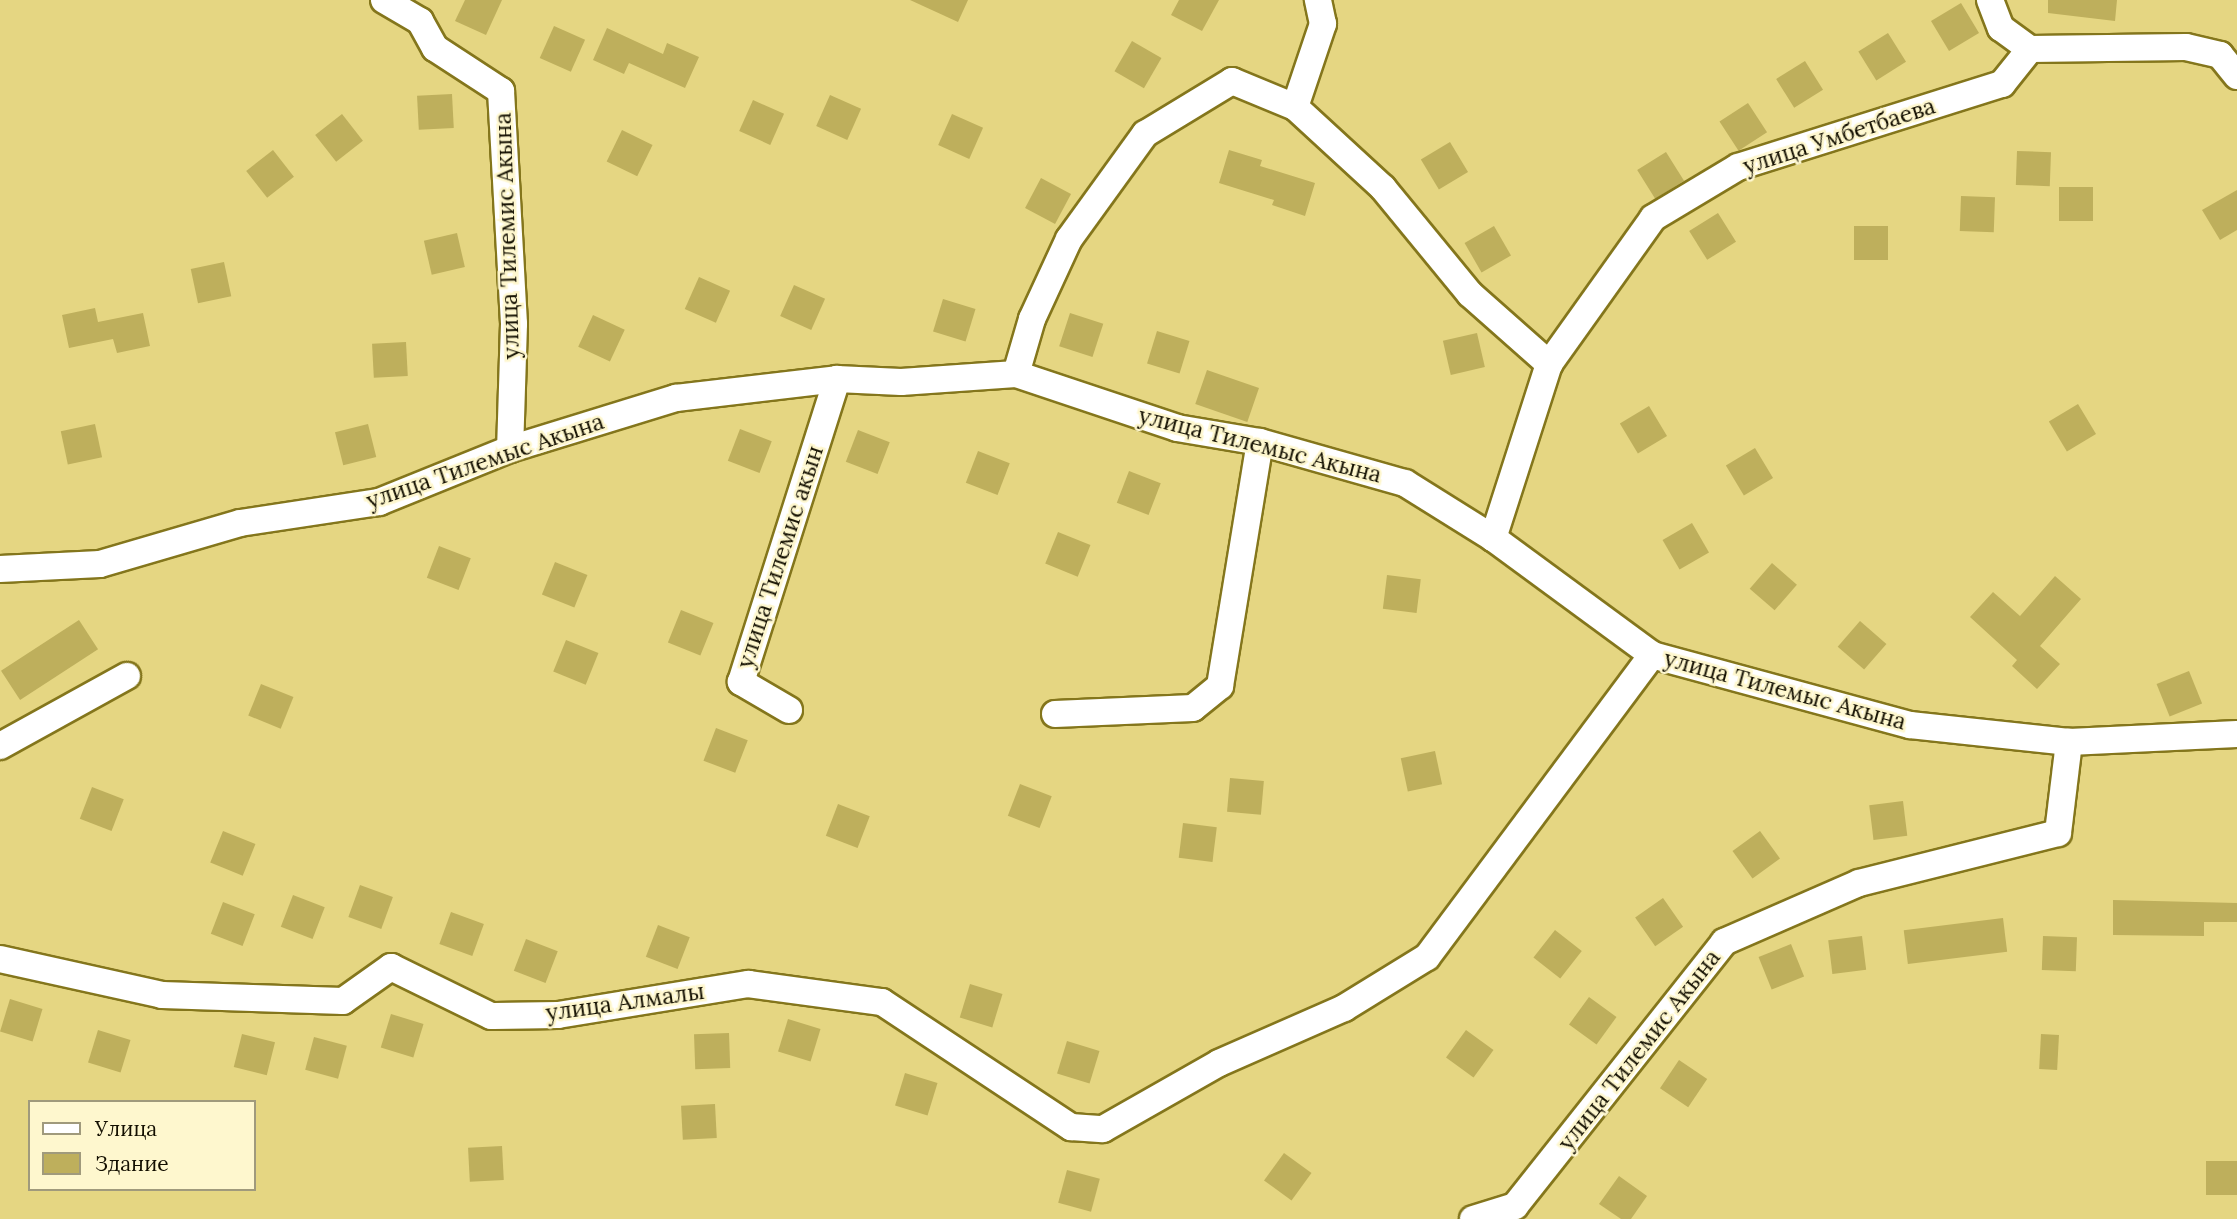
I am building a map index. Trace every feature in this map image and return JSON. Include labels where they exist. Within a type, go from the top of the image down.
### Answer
[{"type":"street","name":"улица Тилемис Акына","points":[[384,0],[420,20],[435,48],[501,91],[514,324],[510,449]]},
{"type":"street","points":[[1294,107],[1323,24],[1318,0]]},
{"type":"street","points":[[1990,0],[2001,28],[2029,49],[2186,47],[2220,55],[2237,76]]},
{"type":"street","name":"улица Умбетбаева","points":[[1549,364],[1653,218],[1738,167],[2002,84],[2029,49]]},
{"type":"street","points":[[1016,374],[1032,319],[1069,239],[1145,134],[1233,81],[1294,107],[1383,188],[1470,294],[1549,364],[1493,538]]},
{"type":"street","name":"улица Тилемыс Акына","points":[[0,569],[100,564],[240,523],[379,502],[510,449],[676,398],[837,379],[901,382],[1016,374],[1177,428],[1259,442],[1405,483],[1493,538],[1652,655],[1910,725],[2068,743],[2237,734]]},
{"type":"street","name":"улица Тилемис акын","points":[[789,710],[741,682],[837,379]]},
{"type":"street","points":[[1055,714],[1193,708],[1220,686],[1259,442]]},
{"type":"street","name":"улица Алмалы","points":[[0,959],[162,995],[343,1001],[391,967],[491,1016],[558,1016],[748,984],[882,1002],[1071,1127],[1102,1129],[1219,1063],[1344,1008],[1427,957],[1652,655]]},
{"type":"street","points":[[0,746],[127,676]]},
{"type":"street","name":"улица Тилемис Акына","points":[[1472,1219],[1515,1206],[1724,943],[1859,883],[2058,833],[2068,743]]},
{"type":"building","points":[[465,0],[502,0],[486,35],[455,21]]},
{"type":"building","points":[[910,0],[968,0],[958,22]]},
{"type":"building","points":[[1179,0],[1219,0],[1202,31],[1171,15]]},
{"type":"building","points":[[2048,0],[2117,0],[2115,21],[2048,13]]},
{"type":"building","points":[[1961,3],[1979,33],[1949,51],[1931,21]]},
{"type":"building","points":[[554,26],[585,40],[571,72],[540,58]]},
{"type":"building","points":[[607,28],[663,54],[667,43],[699,57],[685,88],[629,63],[624,74],[593,60]]},
{"type":"building","points":[[1888,33],[1906,62],[1876,80],[1858,52]]},
{"type":"building","points":[[1132,41],[1161,58],[1144,88],[1114,71]]},
{"type":"building","points":[[1805,61],[1823,90],[1794,108],[1776,79]]},
{"type":"building","points":[[452,94],[454,128],[419,130],[417,96]]},
{"type":"building","points":[[830,95],[861,109],[847,140],[816,126]]},
{"type":"building","points":[[753,100],[784,114],[770,145],[739,131]]},
{"type":"building","points":[[1748,103],[1767,132],[1739,151],[1719,122]]},
{"type":"building","points":[[342,114],[363,141],[336,162],[315,135]]},
{"type":"building","points":[[952,114],[983,128],[969,159],[938,145]]},
{"type":"building","points":[[622,130],[653,145],[637,176],[607,161]]},
{"type":"building","points":[[1450,142],[1468,172],[1439,190],[1421,160]]},
{"type":"building","points":[[273,150],[294,177],[267,198],[246,171]]},
{"type":"building","points":[[1229,150],[1262,160],[1260,166],[1315,183],[1305,216],[1272,205],[1274,200],[1219,183]]},
{"type":"building","points":[[2017,151],[2051,152],[2050,186],[2016,185]]},
{"type":"building","points":[[1666,152],[1684,181],[1655,199],[1637,170]]},
{"type":"building","points":[[1041,178],[1071,194],[1055,224],[1025,208]]},
{"type":"building","points":[[2059,187],[2093,187],[2093,221],[2059,221]]},
{"type":"building","points":[[2237,190],[2237,230],[2220,240],[2202,210]]},
{"type":"building","points":[[1961,196],[1995,197],[1994,232],[1960,231]]},
{"type":"building","points":[[1718,213],[1736,242],[1707,260],[1689,231]]},
{"type":"building","points":[[1494,226],[1511,255],[1482,272],[1465,243]]},
{"type":"building","points":[[1854,226],[1888,226],[1888,260],[1854,260]]},
{"type":"building","points":[[457,233],[465,267],[432,275],[424,241]]},
{"type":"building","points":[[224,262],[231,296],[198,303],[191,269]]},
{"type":"building","points":[[699,277],[730,291],[716,323],[685,309]]},
{"type":"building","points":[[794,285],[825,299],[811,330],[780,316]]},
{"type":"building","points":[[943,299],[976,309],[966,341],[933,332]]},
{"type":"building","points":[[95,308],[98,322],[143,313],[150,346],[117,353],[113,339],[69,348],[62,315]]},
{"type":"building","points":[[1070,313],[1103,324],[1092,357],[1059,346]]},
{"type":"building","points":[[593,315],[625,330],[610,362],[578,347]]},
{"type":"building","points":[[1157,331],[1190,341],[1180,373],[1147,364]]},
{"type":"building","points":[[1477,333],[1485,367],[1451,375],[1443,341]]},
{"type":"building","points":[[406,342],[408,376],[374,378],[372,344]]},
{"type":"building","points":[[1207,370],[1259,388],[1247,422],[1195,404]]},
{"type":"building","points":[[2078,404],[2096,434],[2067,452],[2049,422]]},
{"type":"building","points":[[1649,406],[1667,436],[1638,454],[1620,424]]},
{"type":"building","points":[[95,424],[102,457],[68,465],[61,431]]},
{"type":"building","points":[[368,424],[376,457],[343,465],[335,432]]},
{"type":"building","points":[[740,429],[772,441],[760,473],[728,461]]},
{"type":"building","points":[[858,430],[890,442],[878,474],[846,462]]},
{"type":"building","points":[[1755,448],[1773,478],[1744,496],[1726,466]]},
{"type":"building","points":[[978,451],[1010,463],[998,495],[966,483]]},
{"type":"building","points":[[1129,471],[1161,483],[1149,515],[1117,503]]},
{"type":"building","points":[[1692,523],[1709,552],[1680,569],[1663,540]]},
{"type":"building","points":[[1058,532],[1090,545],[1078,577],[1045,564]]},
{"type":"building","points":[[439,546],[471,558],[459,590],[427,578]]},
{"type":"building","points":[[555,562],[587,575],[574,608],[542,594]]},
{"type":"building","points":[[1772,563],[1797,585],[1775,610],[1750,589]]},
{"type":"building","points":[[1387,575],[1421,579],[1417,613],[1383,609]]},
{"type":"building","points":[[2055,576],[2081,599],[2040,646],[2060,664],[2037,689],[2012,666],[2017,660],[1970,617],[1993,592],[2020,616]]},
{"type":"building","points":[[681,610],[713,623],[700,656],[668,642]]},
{"type":"building","points":[[79,620],[98,649],[20,700],[1,671]]},
{"type":"building","points":[[1860,621],[1886,644],[1864,670],[1838,647]]},
{"type":"building","points":[[566,640],[598,653],[586,685],[553,672]]},
{"type":"building","points":[[2189,671],[2202,703],[2170,717],[2157,684]]},
{"type":"building","points":[[261,684],[293,697],[281,729],[248,716]]},
{"type":"building","points":[[716,728],[748,740],[735,773],[703,761]]},
{"type":"building","points":[[1435,751],[1442,784],[1408,792],[1401,758]]},
{"type":"building","points":[[1230,778],[1264,781],[1261,815],[1227,812]]},
{"type":"building","points":[[1020,784],[1052,796],[1040,828],[1008,816]]},
{"type":"building","points":[[92,787],[124,799],[112,831],[80,819]]},
{"type":"building","points":[[1903,801],[1907,836],[1874,840],[1869,805]]},
{"type":"building","points":[[838,804],[870,816],[858,848],[826,836]]},
{"type":"building","points":[[1183,823],[1217,827],[1212,862],[1179,858]]},
{"type":"building","points":[[223,831],[255,844],[243,876],[210,863]]},
{"type":"building","points":[[1760,831],[1780,859],[1752,878],[1732,851]]},
{"type":"building","points":[[360,885],[393,897],[381,929],[348,917]]},
{"type":"building","points":[[293,895],[325,907],[313,939],[281,927]]},
{"type":"building","points":[[1663,898],[1683,927],[1655,946],[1635,918]]},
{"type":"building","points":[[2113,900],[2237,903],[2237,922],[2204,922],[2204,936],[2113,935]]},
{"type":"building","points":[[223,902],[255,914],[243,946],[211,934]]},
{"type":"building","points":[[451,912],[484,924],[472,956],[439,944]]},
{"type":"building","points":[[2003,918],[2007,952],[1908,964],[1904,930]]},
{"type":"building","points":[[658,925],[690,937],[678,969],[646,957]]},
{"type":"building","points":[[1555,930],[1582,951],[1560,979],[1533,958]]},
{"type":"building","points":[[1862,936],[1866,970],[1832,974],[1828,940]]},
{"type":"building","points":[[2043,936],[2077,937],[2076,971],[2042,970]]},
{"type":"building","points":[[526,939],[558,951],[546,983],[514,971]]},
{"type":"building","points":[[1791,944],[1804,976],[1772,990],[1759,957]]},
{"type":"building","points":[[970,984],[1003,994],[992,1027],[960,1017]]},
{"type":"building","points":[[1589,997],[1617,1017],[1597,1044],[1569,1025]]},
{"type":"building","points":[[10,999],[43,1009],[33,1041],[0,1032]]},
{"type":"building","points":[[391,1014],[424,1024],[413,1057],[381,1047]]},
{"type":"building","points":[[788,1019],[821,1029],[811,1061],[778,1052]]},
{"type":"building","points":[[98,1030],[131,1040],[121,1072],[88,1063]]},
{"type":"building","points":[[1466,1030],[1494,1050],[1474,1077],[1446,1058]]},
{"type":"building","points":[[729,1033],[730,1068],[695,1069],[694,1034]]},
{"type":"building","points":[[242,1034],[275,1042],[267,1075],[234,1067]]},
{"type":"building","points":[[2041,1034],[2059,1035],[2057,1070],[2039,1069]]},
{"type":"building","points":[[314,1037],[347,1046],[338,1079],[305,1070]]},
{"type":"building","points":[[1067,1041],[1100,1051],[1090,1083],[1057,1074]]},
{"type":"building","points":[[1679,1060],[1707,1079],[1688,1107],[1660,1088]]},
{"type":"building","points":[[905,1073],[938,1083],[928,1115],[895,1106]]},
{"type":"building","points":[[715,1104],[717,1138],[683,1140],[681,1106]]},
{"type":"building","points":[[502,1146],[504,1180],[470,1182],[468,1148]]},
{"type":"building","points":[[1284,1153],[1312,1173],[1292,1200],[1264,1181]]},
{"type":"building","points":[[2206,1161],[2237,1161],[2237,1195],[2206,1195]]},
{"type":"building","points":[[1067,1170],[1100,1179],[1091,1212],[1058,1203]]},
{"type":"building","points":[[1619,1176],[1647,1196],[1631,1219],[1621,1219],[1599,1204]]}]
